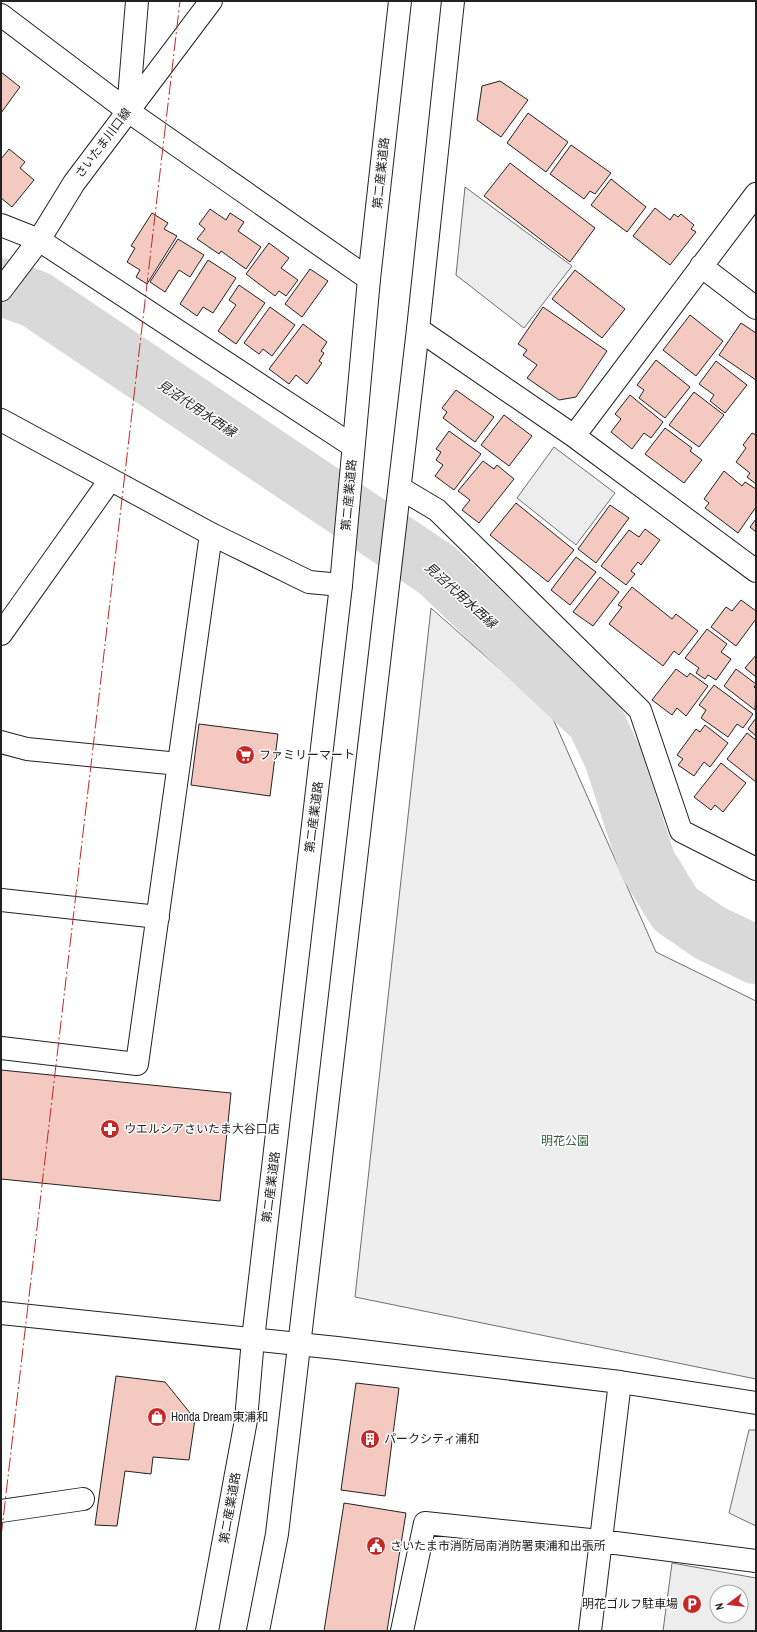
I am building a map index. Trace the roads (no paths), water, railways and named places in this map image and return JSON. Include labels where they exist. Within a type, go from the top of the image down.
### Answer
[{"type":"street","points":[[128,111],[137,1]]},
{"type":"street","name":"さいたま川口線","points":[[1,290],[34,247],[74,183],[211,1]]},
{"type":"street","name":"第二産業道路","points":[[208,1631],[246,1420],[253,1339],[341,585],[369,280],[400,1]]},
{"type":"street","points":[[258,1631],[277,1534],[298,1343],[400,488],[453,1]]},
{"type":"street","points":[[1,15],[128,111],[369,280]]},
{"type":"street","points":[[574,436],[756,194]]},
{"type":"street","points":[[1,225],[353,446]]},
{"type":"street","points":[[701,266],[756,308]]},
{"type":"street","points":[[418,329],[574,436],[756,571]]},
{"type":"street","points":[[1,420],[211,534],[309,582],[341,585]]},
{"type":"street","points":[[1,634],[110,480]]},
{"type":"street","points":[[400,488],[437,510],[640,710],[681,831],[756,869]]},
{"type":"street","points":[[1,1048],[138,1064],[211,534]]},
{"type":"street","points":[[1,742],[27,749],[179,764]]},
{"type":"street","points":[[1,900],[158,917]]},
{"type":"street","points":[[1,1313],[298,1343],[620,1382],[756,1403]]},
{"type":"street","points":[[590,1631],[620,1382]]},
{"type":"street","points":[[1,1510],[83,1499]]},
{"type":"street","points":[[402,1631],[425,1522],[600,1541],[756,1561]]},
{"type":"waterway","name":"見沼代用水西縁","points":[[1,287],[35,299],[437,570],[595,720],[613,758],[647,863],[675,909],[710,933],[756,955]]},
{"type":"place","name":"ファミリーマート","points":[[245,755]]},
{"type":"place","name":"ウエルシアさいたま大谷口店","points":[[110,1129]]},
{"type":"place","name":"Honda Dream東浦和","points":[[157,1417]]},
{"type":"place","name":"パークシティ浦和","points":[[370,1439]]},
{"type":"place","name":"さいたま市消防局南消防署東浦和出張所","points":[[376,1546]]},
{"type":"place","name":"明花ゴルフ駐車場","points":[[692,1604]]},
{"type":"park label","name":"明花公園","points":[[565,1141]]}]
